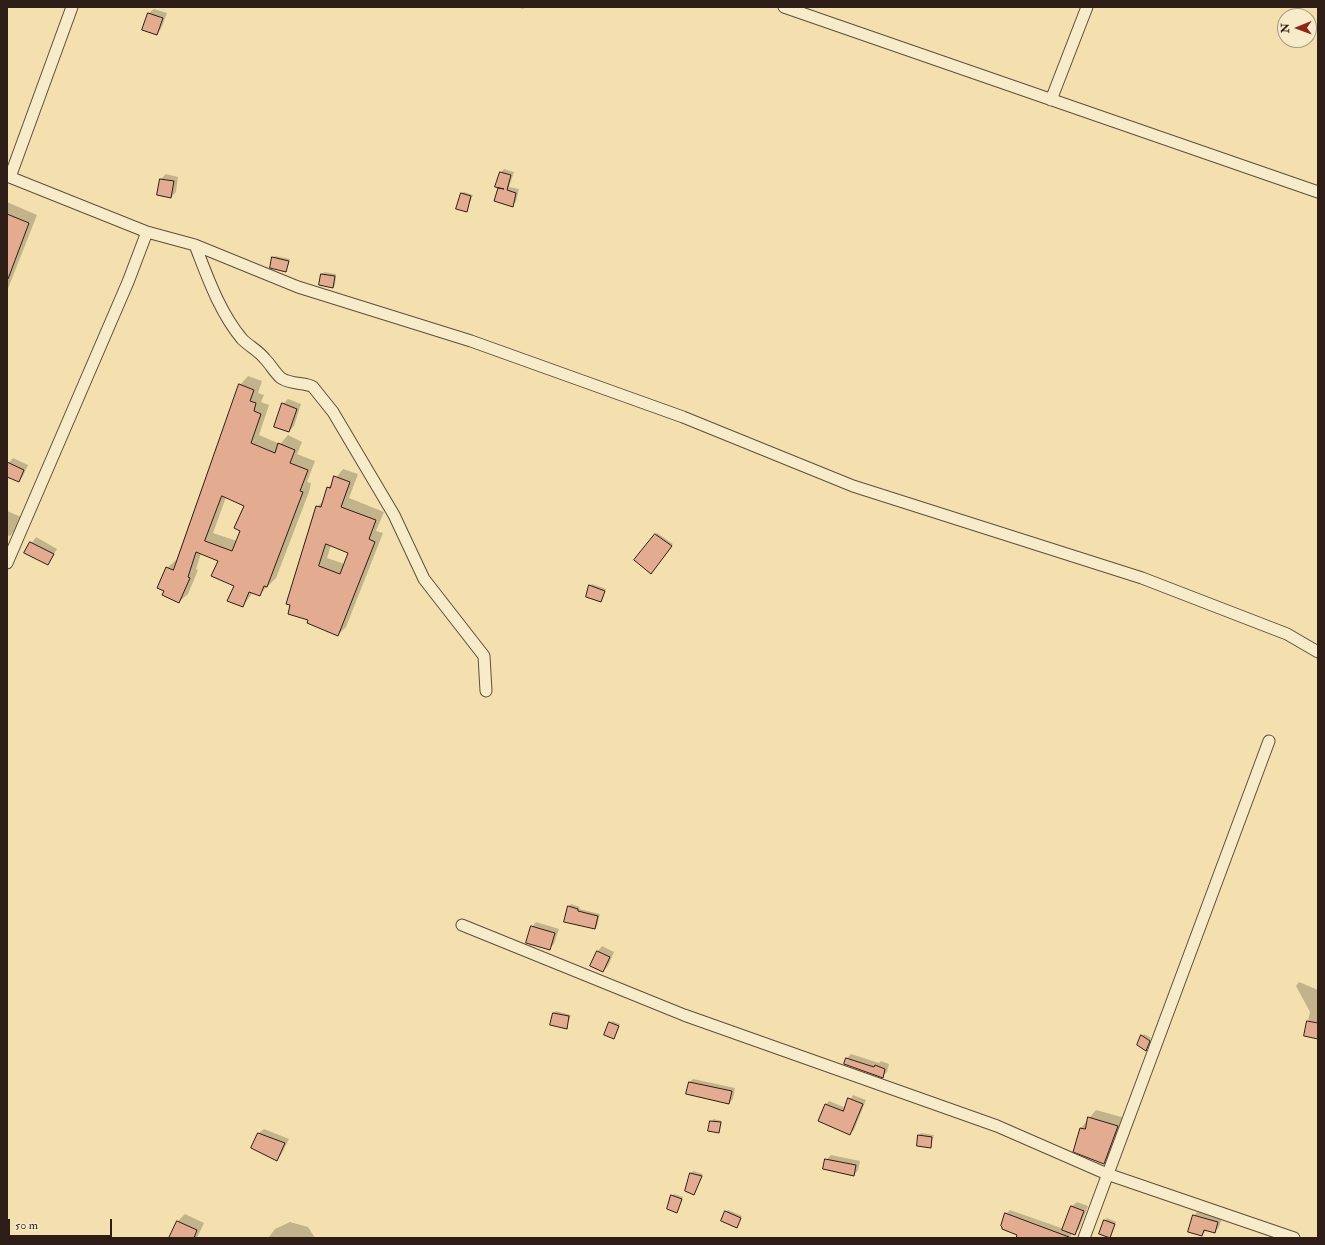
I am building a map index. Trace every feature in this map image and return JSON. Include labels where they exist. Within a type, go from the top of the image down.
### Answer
[{"type":"street","points":[[72,7],[9,176],[147,232],[195,245],[298,287],[463,339],[683,417],[853,486],[1142,578],[1287,634],[1318,652]]},
{"type":"street","points":[[784,7],[1318,192]]},
{"type":"street","points":[[1051,100],[1087,7]]},
{"type":"street","points":[[7,563],[128,282],[147,232]]},
{"type":"street","points":[[195,245],[216,300],[241,337],[265,358],[272,369],[282,378],[295,384],[310,385],[313,387],[333,412],[394,515],[424,579],[484,656],[486,691]]},
{"type":"street","points":[[1084,1238],[1269,741]]},
{"type":"street","points":[[462,925],[684,1015],[997,1126],[1107,1174],[1294,1238]]},
{"type":"building","points":[[148,13],[163,18],[157,35],[142,30]]},
{"type":"building","points":[[500,172],[511,175],[507,190],[516,193],[513,207],[494,201],[498,188],[504,189],[495,187]]},
{"type":"building","points":[[160,179],[174,181],[171,198],[157,195]]},
{"type":"building","points":[[461,193],[471,196],[467,212],[456,209]]},
{"type":"building","points":[[7,214],[29,223],[8,279],[7,279]]},
{"type":"building","points":[[272,257],[289,261],[286,272],[270,268]]},
{"type":"building","points":[[321,274],[335,276],[333,288],[319,285]]},
{"type":"building","points":[[239,384],[254,390],[250,401],[256,403],[254,411],[261,414],[251,443],[275,453],[278,443],[295,450],[290,463],[308,470],[300,491],[303,492],[267,587],[264,586],[260,596],[249,592],[243,607],[227,601],[234,586],[211,576],[218,561],[196,552],[188,577],[190,578],[179,603],[162,595],[164,591],[157,588],[166,567],[173,570]],"holes":[[[222,496],[244,506],[234,528],[240,531],[232,551],[205,541]]]},
{"type":"building","points":[[282,403],[297,409],[289,432],[274,427]]},
{"type":"building","points":[[7,462],[24,470],[19,482],[7,477]]},
{"type":"building","points":[[334,476],[350,482],[341,507],[376,520],[369,539],[375,542],[338,636],[307,623],[308,620],[288,614],[290,605],[286,604],[316,506],[321,507],[327,487],[330,488]],"holes":[[[326,544],[348,553],[340,574],[319,566]]]},
{"type":"building","points":[[655,534],[672,546],[651,574],[634,560]]},
{"type":"building","points":[[30,542],[54,554],[48,565],[24,553]]},
{"type":"building","points":[[589,585],[605,591],[601,602],[586,597]]},
{"type":"building","points":[[568,906],[578,909],[578,911],[598,916],[595,929],[564,922]]},
{"type":"building","points":[[531,926],[555,933],[550,950],[526,943]]},
{"type":"building","points":[[597,951],[610,957],[603,972],[590,966]]},
{"type":"building","points":[[553,1013],[569,1016],[567,1029],[550,1025]]},
{"type":"building","points":[[1307,1021],[1318,1023],[1318,1039],[1304,1036]]},
{"type":"building","points":[[609,1022],[619,1026],[614,1039],[604,1035]]},
{"type":"building","points":[[1141,1035],[1150,1041],[1146,1051],[1137,1045]]},
{"type":"building","points":[[846,1058],[885,1069],[883,1078],[844,1064]]},
{"type":"building","points":[[689,1082],[732,1091],[729,1104],[686,1094]]},
{"type":"building","points":[[848,1098],[863,1104],[850,1135],[818,1121],[825,1104],[843,1111]]},
{"type":"building","points":[[1088,1117],[1118,1126],[1104,1164],[1073,1152],[1080,1128],[1085,1129]]},
{"type":"building","points":[[710,1121],[721,1122],[719,1133],[708,1131]]},
{"type":"building","points":[[258,1133],[285,1143],[277,1161],[251,1148]]},
{"type":"building","points":[[918,1135],[932,1137],[931,1148],[917,1146]]},
{"type":"building","points":[[825,1159],[856,1165],[854,1176],[823,1169]]},
{"type":"building","points":[[690,1173],[702,1176],[694,1195],[685,1191]]},
{"type":"building","points":[[671,1195],[682,1199],[677,1213],[667,1209]]},
{"type":"building","points":[[1071,1206],[1084,1211],[1075,1235],[1062,1230]]},
{"type":"building","points":[[725,1211],[741,1218],[737,1228],[721,1221]]},
{"type":"building","points":[[1005,1213],[1069,1238],[1016,1238],[1017,1235],[1002,1229],[1001,1226]]},
{"type":"building","points":[[1193,1215],[1218,1222],[1215,1233],[1204,1230],[1202,1236],[1188,1232]]},
{"type":"building","points":[[1104,1220],[1115,1224],[1110,1238],[1099,1234]]},
{"type":"building","points":[[177,1221],[197,1230],[194,1238],[169,1238]]}]
